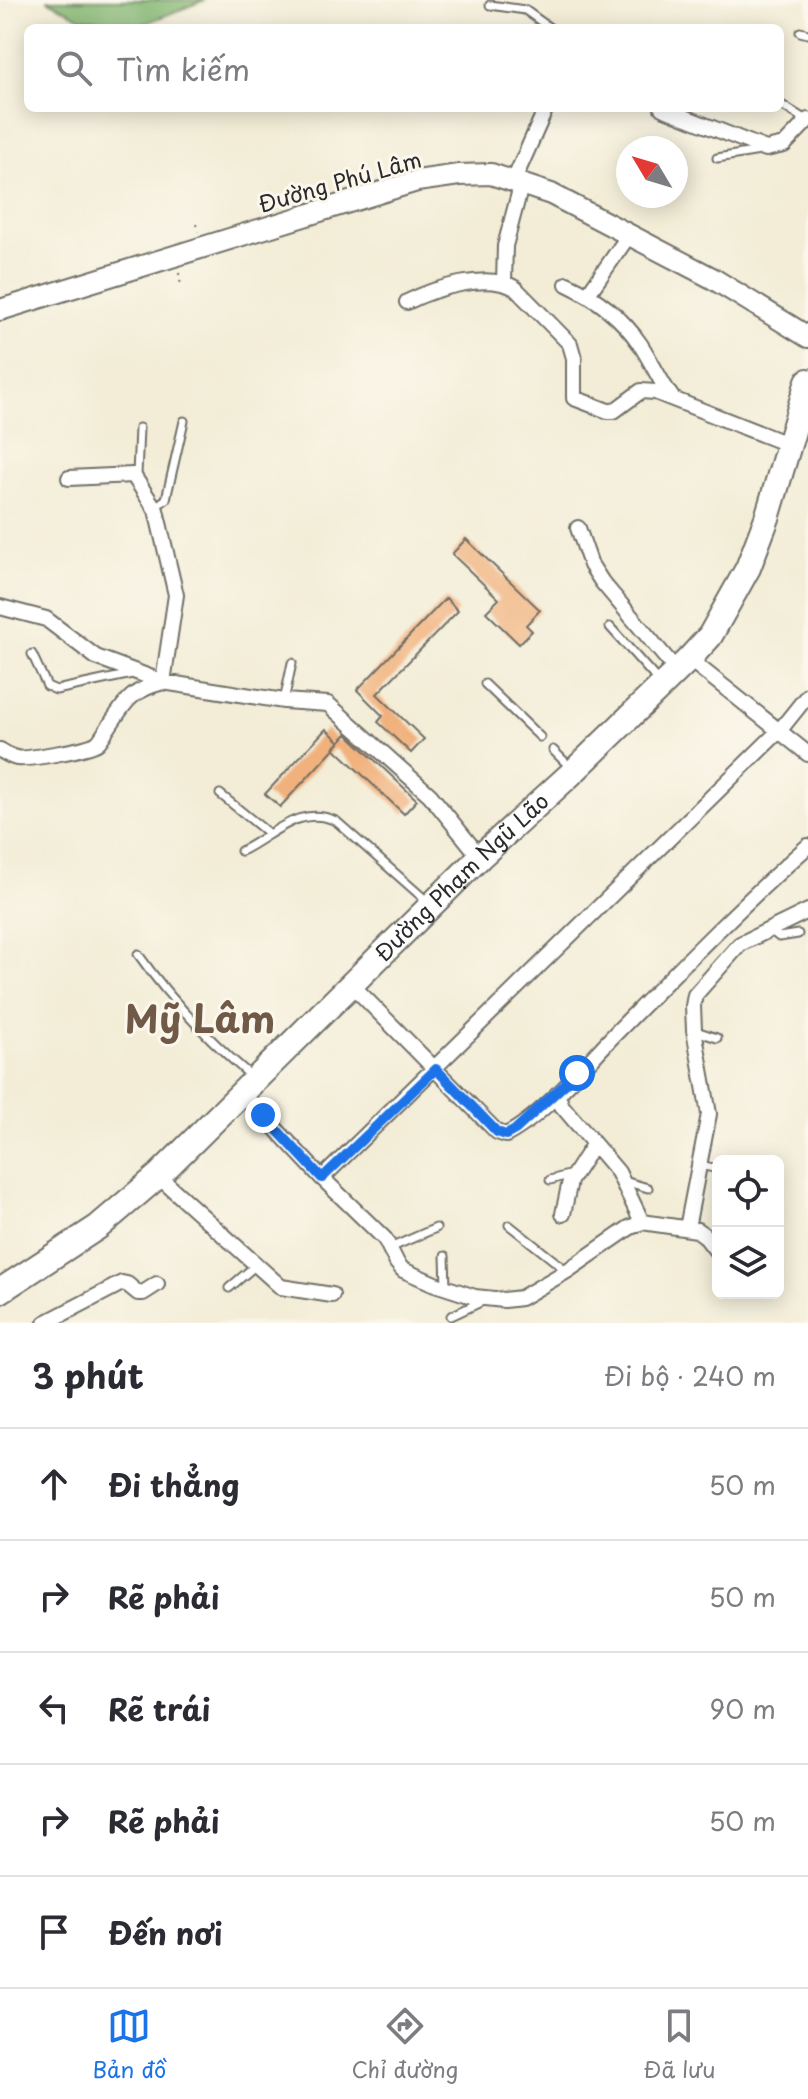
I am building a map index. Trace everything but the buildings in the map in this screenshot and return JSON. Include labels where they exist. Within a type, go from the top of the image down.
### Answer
[{"type":"highway","name":"Đường Phạm Ngũ Lão","points":[[0,1291],[98,1227],[158,1176],[480,857],[574,771],[710,636],[748,568],[767,518],[808,381]]},
{"type":"main road","name":"Đường Phú Lâm","points":[[0,310],[417,181],[491,174],[551,194],[712,278],[808,337]]},
{"type":"street","points":[[504,282],[505,246],[518,181],[544,112]]},
{"type":"street","points":[[672,112],[766,149],[784,145],[808,120]]},
{"type":"street","points":[[588,294],[629,235]]},
{"type":"street","points":[[407,302],[452,285],[504,282],[515,288],[570,344],[574,358],[574,398],[608,411],[619,408],[641,391],[655,392],[787,444]]},
{"type":"street","points":[[567,284],[588,294],[617,316],[639,343],[661,384],[674,399]]},
{"type":"street","points":[[69,478],[129,474],[136,477],[141,490],[153,505],[169,557],[176,595],[163,682]]},
{"type":"street","points":[[578,528],[591,565],[602,582],[676,671],[780,730],[808,754]]},
{"type":"street","points":[[0,607],[46,619],[96,657],[163,682],[284,701],[328,704],[430,795],[480,857]]},
{"type":"street","points":[[0,750],[17,758],[35,759],[98,743],[127,699],[137,691],[163,682]]},
{"type":"street","points":[[322,1178],[780,730],[808,695]]},
{"type":"street","points":[[352,985],[497,1132],[506,1135],[557,1094],[738,908],[808,846]]},
{"type":"street","points":[[687,1228],[709,1114],[694,1030],[693,1006],[700,987],[740,944],[808,911]]},
{"type":"street","points":[[250,1087],[322,1178],[379,1232],[403,1270],[435,1284],[487,1299],[521,1298],[642,1222],[701,1232],[712,1246]]},
{"type":"street","points":[[557,1094],[562,1106],[624,1181],[642,1222]]},
{"type":"street","points":[[563,1214],[574,1173],[593,1145]]},
{"type":"street","points":[[158,1176],[281,1287],[332,1295]]},
{"type":"street","points":[[45,1323],[122,1283],[138,1293],[157,1284]]},
{"type":"lane","points":[[490,5],[525,10],[544,24]]},
{"type":"lane","points":[[784,106],[808,120]]},
{"type":"lane","points":[[717,158],[766,149]]},
{"type":"lane","points":[[153,505],[166,499],[184,421]]},
{"type":"lane","points":[[136,477],[139,428]]},
{"type":"lane","points":[[610,627],[676,671]]},
{"type":"lane","points":[[32,654],[47,686],[56,690],[138,673]]},
{"type":"lane","points":[[284,701],[292,663]]},
{"type":"lane","points":[[485,684],[540,737]]},
{"type":"lane","points":[[553,750],[574,771]]},
{"type":"lane","points":[[220,794],[268,833]]},
{"type":"lane","points":[[241,851],[268,833],[306,816],[322,814],[336,821],[433,905]]},
{"type":"lane","points":[[770,930],[779,937],[798,934]]},
{"type":"lane","points":[[138,954],[165,992],[250,1087]]},
{"type":"lane","points":[[694,1030],[717,1038]]},
{"type":"lane","points":[[700,1165],[712,1168]]},
{"type":"lane","points":[[550,1180],[574,1173]]},
{"type":"lane","points":[[624,1181],[648,1188]]},
{"type":"lane","points":[[509,1225],[567,1271]]},
{"type":"lane","points":[[390,1248],[436,1228]]},
{"type":"lane","points":[[445,1256],[446,1286]]},
{"type":"lane","points":[[229,1288],[257,1264]]},
{"type":"lane","points":[[451,1316],[487,1299]]},
{"type":"green space","points":[[47,0],[205,0],[144,24],[81,18]]},
{"type":"district","name":"Mỹ Lâm","points":[[200,1020]]},
{"type":"route","points":[[263,1115],[322,1178],[436,1069],[497,1132],[506,1135],[557,1094],[577,1073]]}]
